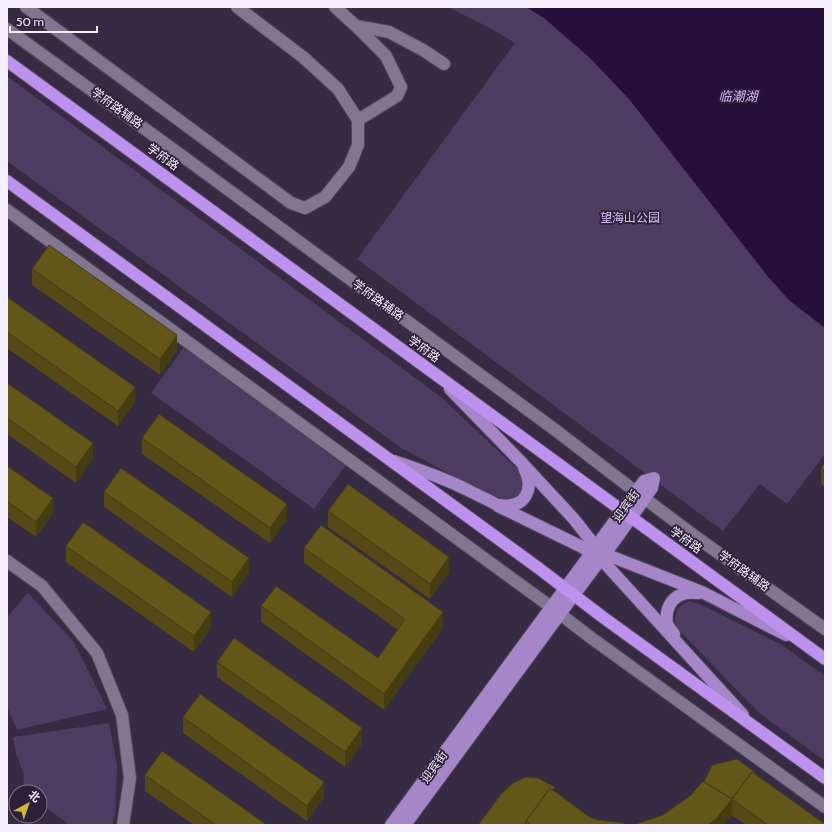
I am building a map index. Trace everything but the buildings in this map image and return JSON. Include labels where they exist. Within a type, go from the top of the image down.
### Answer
[{"type":"highway","name":"学府路","points":[[7,61],[825,659]]},
{"type":"highway","points":[[7,181],[825,778]]},
{"type":"main road","points":[[437,375],[573,518],[598,553],[752,725]]},
{"type":"main road","points":[[388,458],[455,484],[580,546],[702,592],[805,645]]},
{"type":"main road","points":[[498,506],[512,505],[524,500],[528,490],[528,476],[522,463]]},
{"type":"main road","name":"迎宾街","points":[[391,825],[570,592],[640,495]]},
{"type":"main road","points":[[686,653],[668,624],[666,613],[669,605],[679,596],[687,593],[702,592]]},
{"type":"main road","name":"迎宾街","points":[[405,825],[555,611]]},
{"type":"street","points":[[26,7],[291,203],[305,208],[324,197],[349,167],[358,145],[358,120],[338,89],[303,57],[237,7]]},
{"type":"street","points":[[335,7],[386,56],[401,87],[397,96],[358,120]]},
{"type":"street","points":[[356,26],[389,32],[423,50],[444,64]]},
{"type":"street","name":"学府路辅路","points":[[7,29],[548,424],[709,546],[825,629]]},
{"type":"street","points":[[7,210],[825,807]]},
{"type":"street","points":[[7,561],[42,586],[97,653],[122,715],[130,778],[123,825]]},
{"type":"green space","name":"望海山公园","points":[[448,7],[825,7],[825,454],[787,504],[760,484],[723,531],[357,259],[515,43],[490,28]]},
{"type":"green space","points":[[7,76],[441,397],[521,472],[524,477],[522,494],[515,500],[497,499],[401,448],[7,161]]},
{"type":"green space","points":[[184,347],[346,465],[314,509],[151,393]]},
{"type":"green space","points":[[28,593],[74,642],[107,709],[17,730],[7,707],[7,617]]},
{"type":"green space","points":[[689,601],[700,604],[782,645],[825,676],[825,761],[758,712],[676,627],[675,618],[677,611],[681,606]]},
{"type":"green space","points":[[109,723],[117,765],[115,814],[112,825],[70,825],[48,809],[48,784],[23,784],[24,775],[16,754],[13,737]]},
{"type":"water","name":"临潮湖","points":[[526,7],[825,7],[825,328],[790,301],[769,278],[629,99],[590,58],[544,18]]}]
